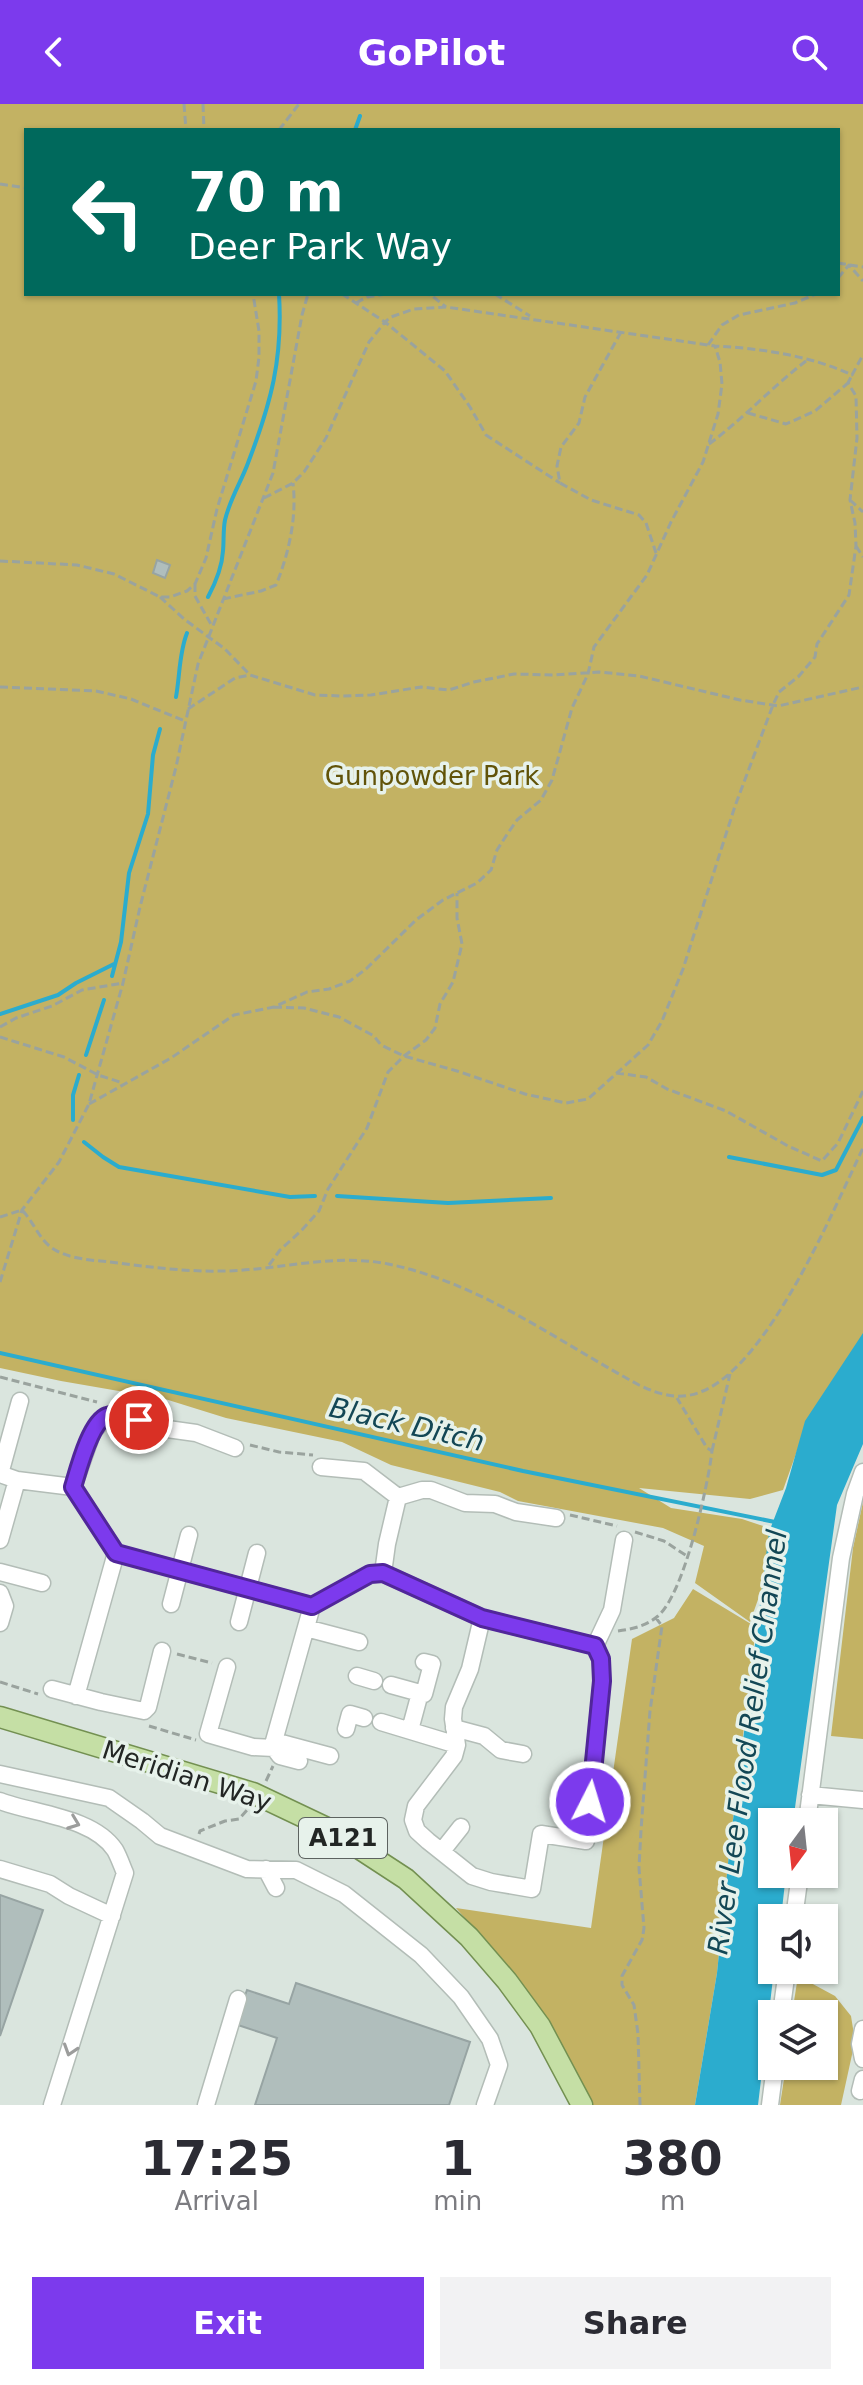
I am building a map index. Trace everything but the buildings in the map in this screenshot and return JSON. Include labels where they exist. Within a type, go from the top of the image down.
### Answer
[{"type":"main road","name":"Meridian Way","points":[[0,1717],[253,1793],[331,1830],[406,1879],[469,1937],[507,1981],[540,2026],[582,2105]]},
{"type":"street","points":[[20,1401],[0,1474],[17,1480],[73,1487],[116,1553],[312,1606],[370,1574],[383,1573],[482,1618],[595,1646]]},
{"type":"street","points":[[73,1487],[99,1422],[106,1416],[123,1415],[153,1427],[196,1433],[235,1448]]},
{"type":"street","points":[[321,1467],[364,1471],[398,1497]]},
{"type":"street","points":[[809,1808],[841,1558],[863,1472]]},
{"type":"street","points":[[0,1540],[17,1480]]},
{"type":"street","points":[[398,1497],[431,1490],[465,1503],[495,1504],[516,1512],[556,1518]]},
{"type":"street","points":[[383,1573],[398,1497]]},
{"type":"street","points":[[171,1604],[189,1535]]},
{"type":"street","points":[[595,1646],[614,1599],[624,1540]]},
{"type":"street","points":[[76,1696],[116,1553]]},
{"type":"street","points":[[239,1622],[257,1553]]},
{"type":"street","points":[[0,1572],[42,1583]]},
{"type":"street","points":[[0,1593],[5,1606],[0,1623]]},
{"type":"street","points":[[299,1761],[280,1756],[274,1744],[312,1606]]},
{"type":"street","points":[[482,1618],[470,1669],[454,1707],[457,1745],[448,1766],[416,1806],[413,1820],[417,1831],[472,1876],[532,1889],[541,1834],[586,1841]]},
{"type":"street","points":[[306,1628],[359,1642]]},
{"type":"street","points":[[590,1802],[602,1681],[601,1659],[595,1646]]},
{"type":"street","points":[[51,1693],[144,1711],[148,1707],[162,1651]]},
{"type":"street","points":[[357,1676],[424,1694],[432,1664],[424,1662]]},
{"type":"street","points":[[227,1667],[208,1734],[253,1747],[274,1744],[330,1756]]},
{"type":"street","points":[[410,1730],[420,1693]]},
{"type":"street","points":[[346,1729],[350,1714],[457,1745]]},
{"type":"street","points":[[454,1728],[484,1736],[501,1750],[523,1754]]},
{"type":"street","points":[[0,1774],[109,1798],[160,1836],[199,1856],[247,1869],[296,1870],[344,1894],[421,1955],[461,1997],[490,2039],[499,2065],[485,2105]]},
{"type":"street","points":[[810,1795],[863,1800]]},
{"type":"street","points":[[0,1801],[94,1831],[114,1849],[125,1873],[52,2105]]},
{"type":"street","points":[[442,1851],[461,1827]]},
{"type":"street","points":[[0,1869],[50,1884],[112,1916]]},
{"type":"street","points":[[266,1869],[276,1888]]},
{"type":"street","points":[[206,2105],[238,1999]]},
{"type":"street","points":[[863,2029],[860,2044],[863,2059]]},
{"type":"street","points":[[770,2105],[773,2080]]},
{"type":"path","points":[[184,104],[186,128]]},
{"type":"path","points":[[203,104],[204,128]]},
{"type":"path","points":[[281,128],[299,104]]},
{"type":"path","points":[[0,184],[24,188]]},
{"type":"path","points":[[840,263],[863,267]]},
{"type":"path","points":[[840,276],[849,265]]},
{"type":"path","points":[[849,265],[863,281]]},
{"type":"path","points":[[212,626],[195,596],[195,584],[206,558],[217,509],[256,381],[259,331],[253,296]]},
{"type":"path","points":[[0,1282],[22,1210],[59,1162],[89,1104],[123,983],[198,664],[273,473],[307,296]]},
{"type":"path","points":[[345,296],[385,322],[445,371],[486,435],[591,500],[639,515],[646,523],[656,553]]},
{"type":"path","points":[[356,303],[373,296]]},
{"type":"path","points":[[432,296],[446,307]]},
{"type":"path","points":[[498,296],[533,319]]},
{"type":"path","points":[[708,345],[722,325],[739,315],[795,303],[811,296]]},
{"type":"path","points":[[264,498],[293,483],[304,472],[326,438],[369,342],[391,317],[414,309],[446,307],[715,346],[750,348],[807,360],[852,375]]},
{"type":"path","points":[[560,483],[557,466],[561,447],[579,423],[585,397],[621,332]]},
{"type":"path","points":[[89,1104],[171,1058],[234,1015],[274,1007],[307,992],[329,989],[350,981],[416,920],[443,900],[477,883],[491,870],[497,850],[517,820],[541,800],[558,763],[572,708],[588,674],[594,647],[647,575],[703,462],[718,414],[722,384],[715,346]]},
{"type":"path","points":[[748,413],[786,424],[815,411],[848,383],[863,355]]},
{"type":"path","points":[[709,444],[807,360]]},
{"type":"path","points":[[274,1007],[304,1008],[339,1017],[374,1036],[381,1045],[404,1056],[525,1094],[566,1103],[588,1099],[648,1045],[662,1021],[683,969],[735,806],[773,705],[779,692],[799,676],[815,657],[817,644],[849,595],[856,546],[850,500],[857,438],[856,396],[848,383]]},
{"type":"path","points":[[222,599],[276,585],[287,559],[295,501],[293,483]]},
{"type":"path","points":[[850,500],[863,512]]},
{"type":"path","points":[[856,546],[863,557]]},
{"type":"path","points":[[0,561],[77,565],[114,574],[160,597],[208,635],[250,675],[315,695],[371,695],[421,687],[449,690],[514,674],[599,672],[639,676],[773,705],[788,705],[815,696],[824,697],[863,687]]},
{"type":"path","points":[[160,597],[187,591],[195,584]]},
{"type":"path","points":[[188,709],[235,678],[250,675]]},
{"type":"path","points":[[0,687],[96,691],[131,699],[185,721]]},
{"type":"path","points":[[268,1266],[319,1211],[328,1189],[367,1128],[388,1072],[426,1040],[435,1028],[440,1004],[453,982],[462,944],[457,918],[457,893]]},
{"type":"path","points":[[0,1027],[82,990],[123,983]]},
{"type":"path","points":[[0,1037],[64,1057],[98,1075],[125,1084]]},
{"type":"path","points":[[616,1073],[646,1077],[667,1089],[726,1111],[788,1146],[822,1161],[838,1143],[863,1091]]},
{"type":"path","points":[[22,1210],[50,1247],[75,1257],[134,1266],[227,1271],[306,1262],[369,1262],[428,1275],[488,1299],[639,1385],[677,1398],[703,1392],[730,1374],[756,1346],[805,1269],[863,1148]]},
{"type":"path","points":[[0,1217],[22,1210]]},
{"type":"path","points":[[605,1626],[617,1631],[643,1626],[656,1618],[671,1599],[710,1475],[712,1451],[730,1374]]},
{"type":"path","points":[[677,1398],[707,1448],[712,1451]]},
{"type":"path","points":[[640,2105],[634,2005],[622,1985],[622,1976],[642,1940],[644,1928],[639,1868],[650,1711],[662,1626],[656,1618]]},
{"type":"path","points":[[162,1651],[227,1667]]},
{"type":"path","points":[[0,1682],[51,1693]]},
{"type":"path","points":[[140,1723],[207,1743]]},
{"type":"path","points":[[199,1856],[200,1831],[239,1819],[249,1807]]},
{"type":"green space","name":"Gunpowder Park","points":[[0,104],[863,104],[863,1339],[807,1423],[783,1490],[750,1499],[639,1488],[671,1508],[742,1519],[778,1531],[771,1563],[750,1622],[695,1583],[704,1546],[663,1528],[518,1501],[500,1492],[391,1465],[342,1442],[226,1418],[165,1399],[0,1368]]},
{"type":"green space","points":[[863,1502],[863,1739],[831,1736],[853,1548]]},
{"type":"green space","points":[[693,1589],[756,1627],[717,1973],[695,2105],[589,2105],[509,1968],[456,1908],[591,1928],[632,1639],[674,1618]]},
{"type":"green space","points":[[797,1984],[813,1984],[835,1996],[851,2016],[855,2041],[841,2105],[780,2105],[784,2080],[838,2080],[838,2000],[794,2000]]},
{"type":"water","name":"River Lee Flood Relief Channel","points":[[863,1333],[863,1444],[837,1505],[795,1808],[758,1808],[758,1888],[784,1888],[783,1904],[758,1904],[758,1984],[772,1984],[770,2000],[758,2000],[758,2080],[761,2080],[758,2105],[695,2105],[717,1973],[769,1532],[786,1488],[805,1421]]},
{"type":"waterway","points":[[356,128],[360,116]]},
{"type":"waterway","points":[[208,597],[221,563],[227,512],[248,463],[274,380],[279,339],[279,296]]},
{"type":"waterway","points":[[176,697],[187,633]]},
{"type":"waterway","points":[[112,976],[121,942],[129,873],[148,814],[153,755],[160,729]]},
{"type":"waterway","points":[[0,1014],[58,995],[114,964]]},
{"type":"waterway","points":[[86,1055],[104,1000]]},
{"type":"waterway","points":[[73,1120],[73,1095],[79,1075]]},
{"type":"waterway","points":[[729,1157],[822,1175],[836,1170],[863,1118]]},
{"type":"waterway","points":[[84,1142],[119,1167],[290,1197],[315,1196]]},
{"type":"waterway","points":[[337,1196],[448,1203],[551,1198]]},
{"type":"waterway","name":"Black Ditch","points":[[0,1353],[523,1471],[775,1522]]},
{"type":"route","points":[[139,1420],[123,1415],[106,1416],[99,1422],[92,1433],[73,1487],[116,1553],[312,1606],[370,1574],[383,1573],[482,1618],[595,1646],[601,1659],[602,1681],[590,1802]]}]
